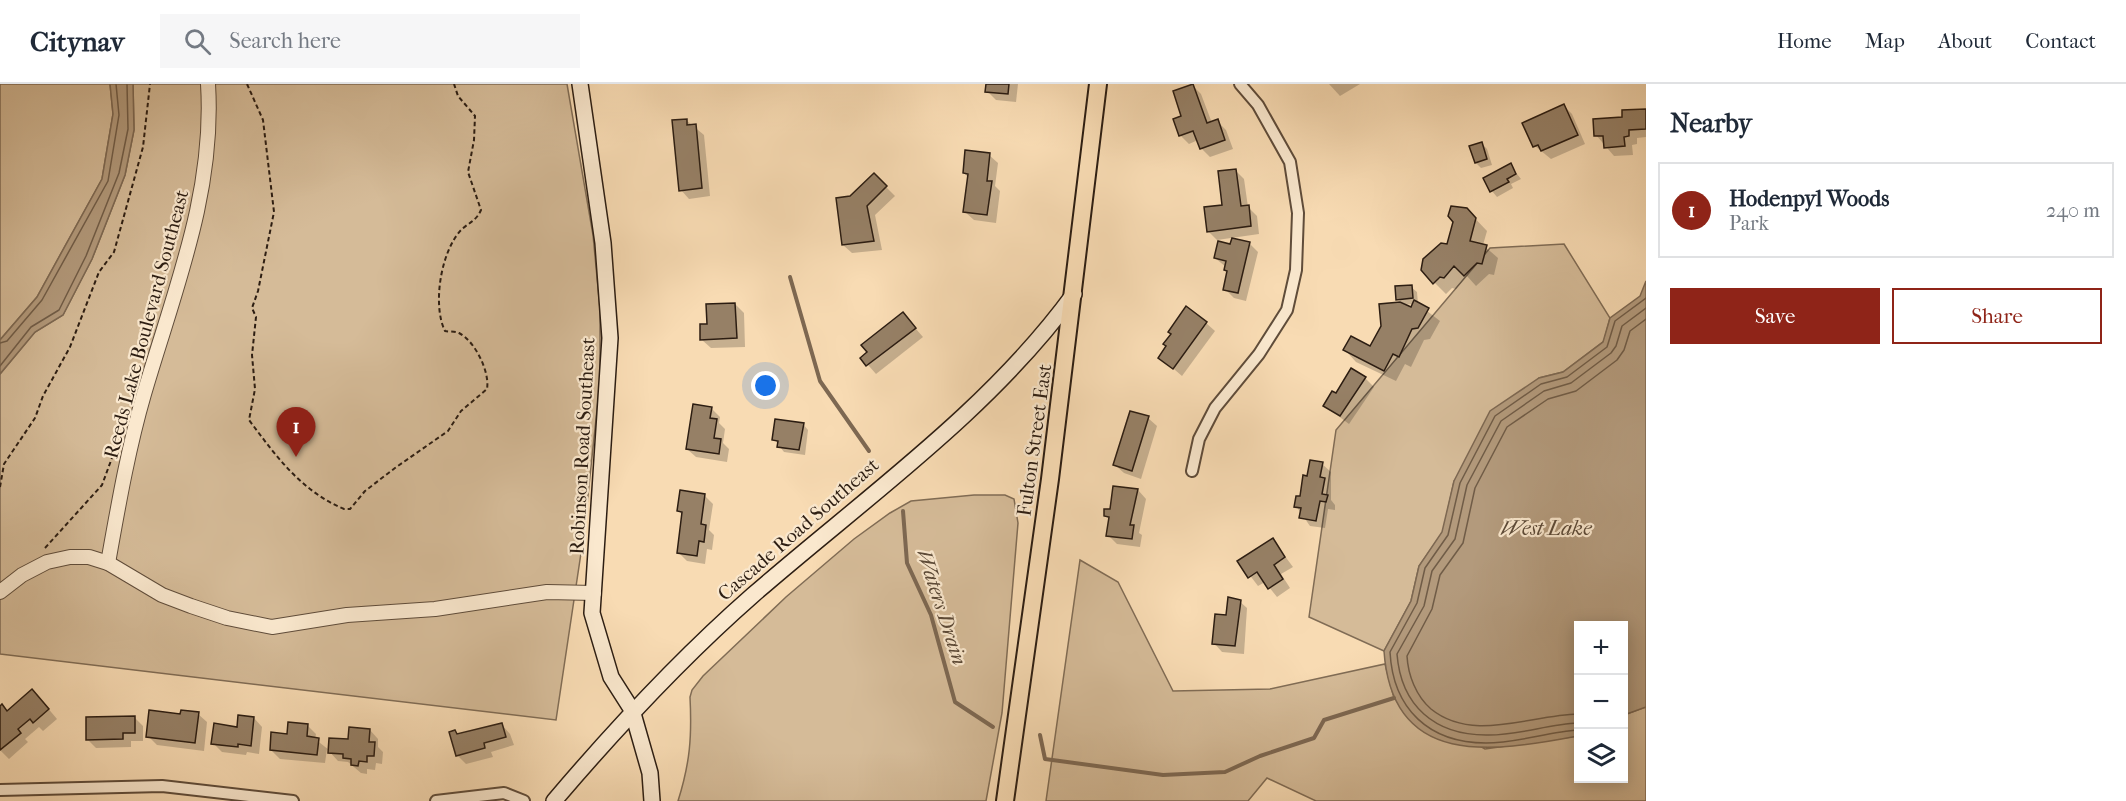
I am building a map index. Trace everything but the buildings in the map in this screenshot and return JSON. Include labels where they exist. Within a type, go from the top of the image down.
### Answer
[{"type":"main road","name":"Robinson Road Southeast","points":[[580,84],[603,243],[610,338],[592,613],[611,677],[632,710],[650,773],[652,801]]},
{"type":"main road","name":"Fulton Street East","points":[[1005,801],[1074,294],[1098,84]]},
{"type":"main road","name":"Cascade Road Southeast","points":[[554,801],[632,710],[728,617],[990,392],[1039,340],[1074,294]]},
{"type":"street","name":"Reeds Lake Boulevard Southeast","points":[[108,563],[143,396],[196,223],[207,159],[210,120],[208,84]]},
{"type":"street","points":[[1192,471],[1199,439],[1215,408],[1259,354],[1287,310],[1296,270],[1298,213],[1290,162],[1264,114],[1240,84]]},
{"type":"street","points":[[0,591],[22,575],[47,562],[70,557],[89,557],[108,563],[162,595],[227,618],[272,627],[347,615],[435,609],[524,594],[594,592]]},
{"type":"street","points":[[0,790],[162,786],[293,801]]},
{"type":"street","points":[[436,801],[504,793],[524,801]]},
{"type":"path","points":[[0,487],[4,465],[34,418],[42,396],[70,347],[99,272],[114,252],[142,147],[150,84]]},
{"type":"path","points":[[247,84],[263,120],[274,212],[258,291],[252,309],[256,317],[252,355],[255,389],[248,417],[280,460],[315,495],[344,509],[350,509],[365,491],[448,431],[461,411],[487,389],[487,375],[475,350],[458,332],[445,331],[441,318],[438,286],[445,262],[458,235],[477,219],[481,210],[468,172],[474,140],[475,116],[458,96],[453,84]]},
{"type":"path","points":[[44,549],[102,485],[117,444]]},
{"type":"shaded area","points":[[0,84],[110,84],[113,114],[102,179],[37,297],[0,340]]},
{"type":"shaded area","points":[[133,84],[567,84],[593,235],[600,309],[600,381],[584,533],[556,720],[0,654],[0,374],[35,332],[63,315],[92,259],[125,175],[134,130]]},
{"type":"shaded area","points":[[1564,244],[1610,318],[1604,341],[1563,372],[1539,378],[1454,481],[1443,532],[1419,566],[1411,601],[1384,651],[1309,617],[1336,430],[1490,248]]},
{"type":"shaded area","points":[[974,495],[1005,495],[1014,499],[1018,523],[1002,713],[986,801],[678,801],[689,750],[690,697],[692,690],[703,676],[786,597],[854,539],[890,513],[911,501]]},
{"type":"shaded area","points":[[1080,560],[1118,582],[1173,691],[1270,689],[1385,664],[1394,698],[1485,749],[1574,737],[1574,783],[1628,783],[1628,714],[1646,707],[1646,801],[1316,801],[1267,778],[1248,801],[1046,801]]},
{"type":"water","points":[[110,84],[133,84],[134,130],[125,175],[92,259],[63,315],[35,332],[0,374],[0,340],[37,297],[102,179],[113,114]]},
{"type":"water","name":"West Lake","points":[[1646,281],[1646,707],[1628,714],[1628,621],[1574,621],[1574,737],[1513,746],[1481,747],[1452,744],[1426,734],[1406,716],[1391,689],[1384,651],[1411,601],[1419,566],[1442,532],[1454,481],[1490,411],[1539,378],[1563,372],[1603,342],[1610,318],[1640,296]]},
{"type":"waterway","name":"Waters Drain","points":[[790,277],[820,381],[869,451]]},
{"type":"waterway","name":"Waters Drain","points":[[903,511],[907,563],[931,615],[955,702],[993,727]]},
{"type":"waterway","name":"Waters Drain","points":[[1040,735],[1045,759],[1163,775],[1225,772],[1260,756],[1314,738],[1324,720],[1394,698]]},
{"type":"place","name":"Hodenpyl Woods","points":[[296,457]]}]
